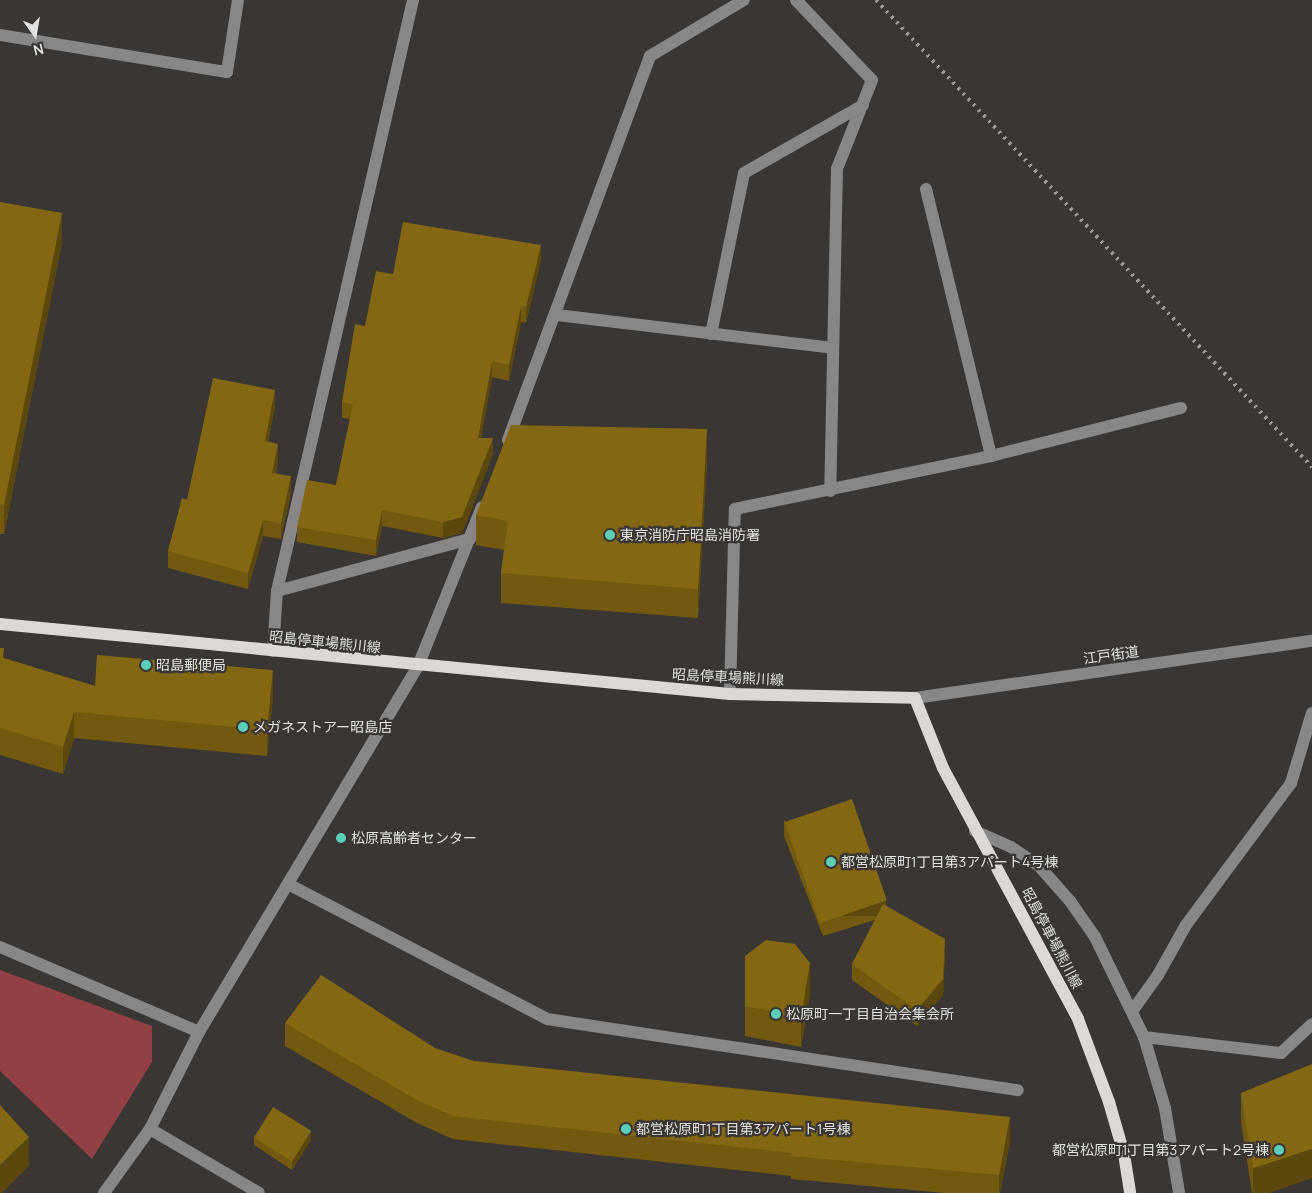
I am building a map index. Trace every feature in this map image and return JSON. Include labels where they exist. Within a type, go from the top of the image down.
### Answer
[{"type":"main road","name":"昭島停車場熊川線","points":[[0,624],[418,666],[730,694],[915,698],[943,768],[975,831],[1078,1019],[1109,1102],[1124,1154],[1130,1193]]},
{"type":"street","points":[[0,35],[227,72],[238,0]]},
{"type":"street","points":[[273,651],[277,591],[413,0]]},
{"type":"street","points":[[504,449],[557,315],[650,56],[744,0]]},
{"type":"street","points":[[796,0],[872,80],[838,168],[830,491]]},
{"type":"street","points":[[711,334],[744,173],[863,105]]},
{"type":"street","points":[[926,189],[991,456]]},
{"type":"street","points":[[557,315],[833,348]]},
{"type":"street","points":[[730,694],[735,509],[830,491],[991,456],[1181,408]]},
{"type":"street","points":[[104,1193],[150,1129],[199,1032],[418,666],[487,494]]},
{"type":"street","points":[[277,591],[470,539]]},
{"type":"street","name":"江戸街道","points":[[915,698],[1312,642]]},
{"type":"street","points":[[1133,1010],[1186,925],[1291,783],[1312,712]]},
{"type":"street","points":[[975,831],[1011,847],[1039,866],[1064,894],[1095,937],[1133,1010],[1144,1037],[1165,1108],[1179,1193]]},
{"type":"street","points":[[288,884],[547,1019],[1018,1090]]},
{"type":"street","points":[[0,947],[199,1032]]},
{"type":"street","points":[[1144,1037],[1281,1053],[1312,1024]]},
{"type":"street","points":[[150,1129],[259,1193]]},
{"type":"shaded area","points":[[0,970],[152,1026],[152,1062],[92,1159],[0,1071]]},
{"type":"building","points":[[0,202],[62,213],[4,505],[0,504]]},
{"type":"building","points":[[403,222],[541,245],[526,307],[521,306],[509,365],[492,361],[478,438],[493,438],[462,517],[443,522],[382,510],[376,540],[297,527],[307,480],[336,485],[353,404],[342,402],[355,324],[365,326],[376,271],[393,274]]},
{"type":"building","points":[[213,378],[275,390],[265,441],[278,444],[272,473],[291,476],[281,523],[263,520],[248,573],[168,551],[182,498],[187,500]]},
{"type":"building","points":[[511,425],[707,429],[698,589],[501,573],[508,521],[476,515]]},
{"type":"building","points":[[0,648],[4,648],[3,658],[95,686],[97,655],[273,670],[267,730],[74,712],[63,747],[0,728]]},
{"type":"building","name":"都営松原町1丁目第3アパート4号棟","points":[[852,799],[887,900],[820,923],[785,822]]},
{"type":"building","points":[[883,904],[945,939],[943,979],[917,1010],[852,964]]},
{"type":"building","points":[[766,940],[795,944],[810,963],[801,1017],[745,1006],[745,956]]},
{"type":"building","points":[[321,975],[435,1048],[474,1061],[1010,1117],[999,1175],[791,1156],[792,1153],[453,1116],[417,1100],[285,1023]]},
{"type":"building","name":"都営松原町1丁目第3アパート2号棟","points":[[1312,1064],[1312,1149],[1253,1168],[1241,1093]]},
{"type":"building","points":[[0,1105],[29,1137],[0,1165]]},
{"type":"building","points":[[273,1107],[311,1131],[292,1161],[254,1138]]},
{"type":"railway","points":[[876,0],[1312,467]]},
{"type":"place","name":"東京消防庁昭島消防署","points":[[610,535]]},
{"type":"place","name":"昭島郵便局","points":[[146,665]]},
{"type":"place","name":"メガネストアー昭島店","points":[[243,727]]},
{"type":"place","name":"松原高齢者センター","points":[[341,838]]},
{"type":"place","name":"都営松原町1丁目第3アパート4号棟","points":[[831,862]]},
{"type":"place","name":"松原町一丁目自治会集会所","points":[[776,1014]]},
{"type":"place","name":"都営松原町1丁目第3アパート1号棟","points":[[626,1129]]},
{"type":"place","name":"都営松原町1丁目第3アパート2号棟","points":[[1279,1150]]}]
